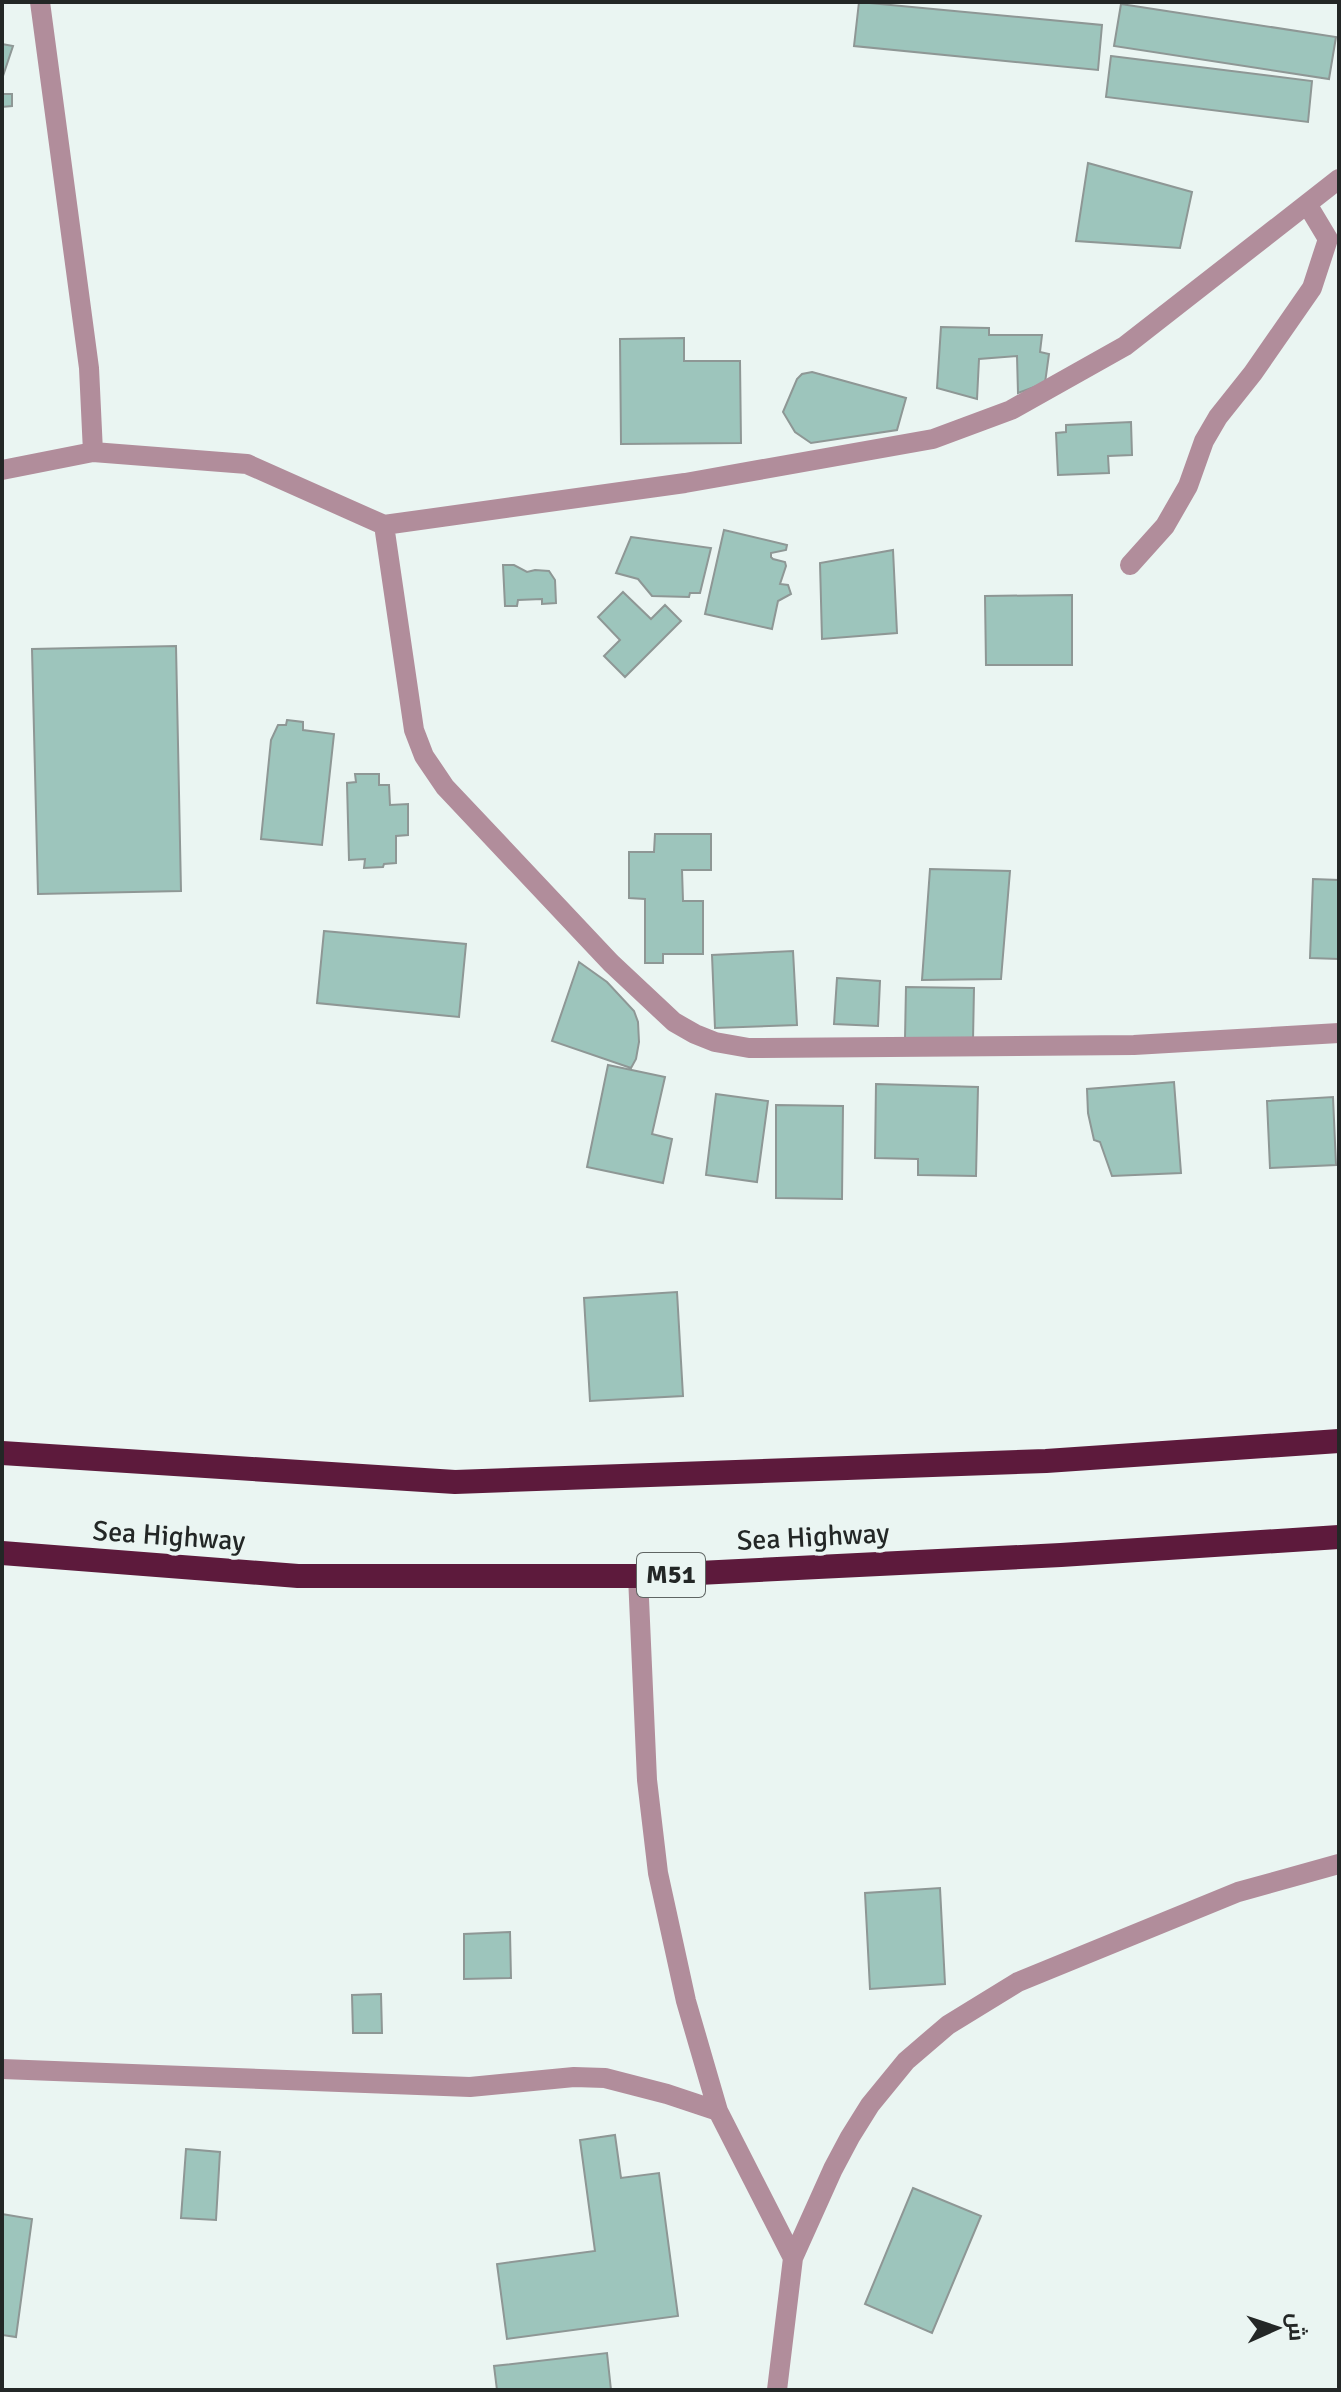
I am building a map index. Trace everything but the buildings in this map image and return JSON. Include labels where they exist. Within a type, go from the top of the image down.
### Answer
[{"type":"highway","points":[[2,1453],[455,1482],[1046,1461],[1339,1441]]},
{"type":"highway","name":"Sea Highway","points":[[2,1553],[298,1576],[638,1576],[1061,1555],[1339,1537]]},
{"type":"street","points":[[40,2],[89,368],[93,452]]},
{"type":"street","points":[[2,470],[93,452],[247,464],[384,525],[685,483],[933,439],[1011,410],[1125,346],[1339,179]]},
{"type":"street","points":[[1130,565],[1165,526],[1188,486],[1204,441],[1218,417],[1312,288],[1328,239],[1307,204]]},
{"type":"street","points":[[384,525],[414,730],[424,756],[445,787],[611,963],[674,1022],[695,1034],[732,1045],[764,1048],[1134,1045],[1339,1033]]},
{"type":"street","points":[[638,1576],[647,1780],[658,1873],[696,2042],[718,2111],[793,2258]]},
{"type":"street","points":[[777,2390],[793,2258],[833,2169],[870,2105],[906,2061],[948,2025],[1018,1982],[1238,1892],[1339,1864]]},
{"type":"street","points":[[2,2069],[470,2087],[574,2077],[605,2078],[718,2111]]}]
